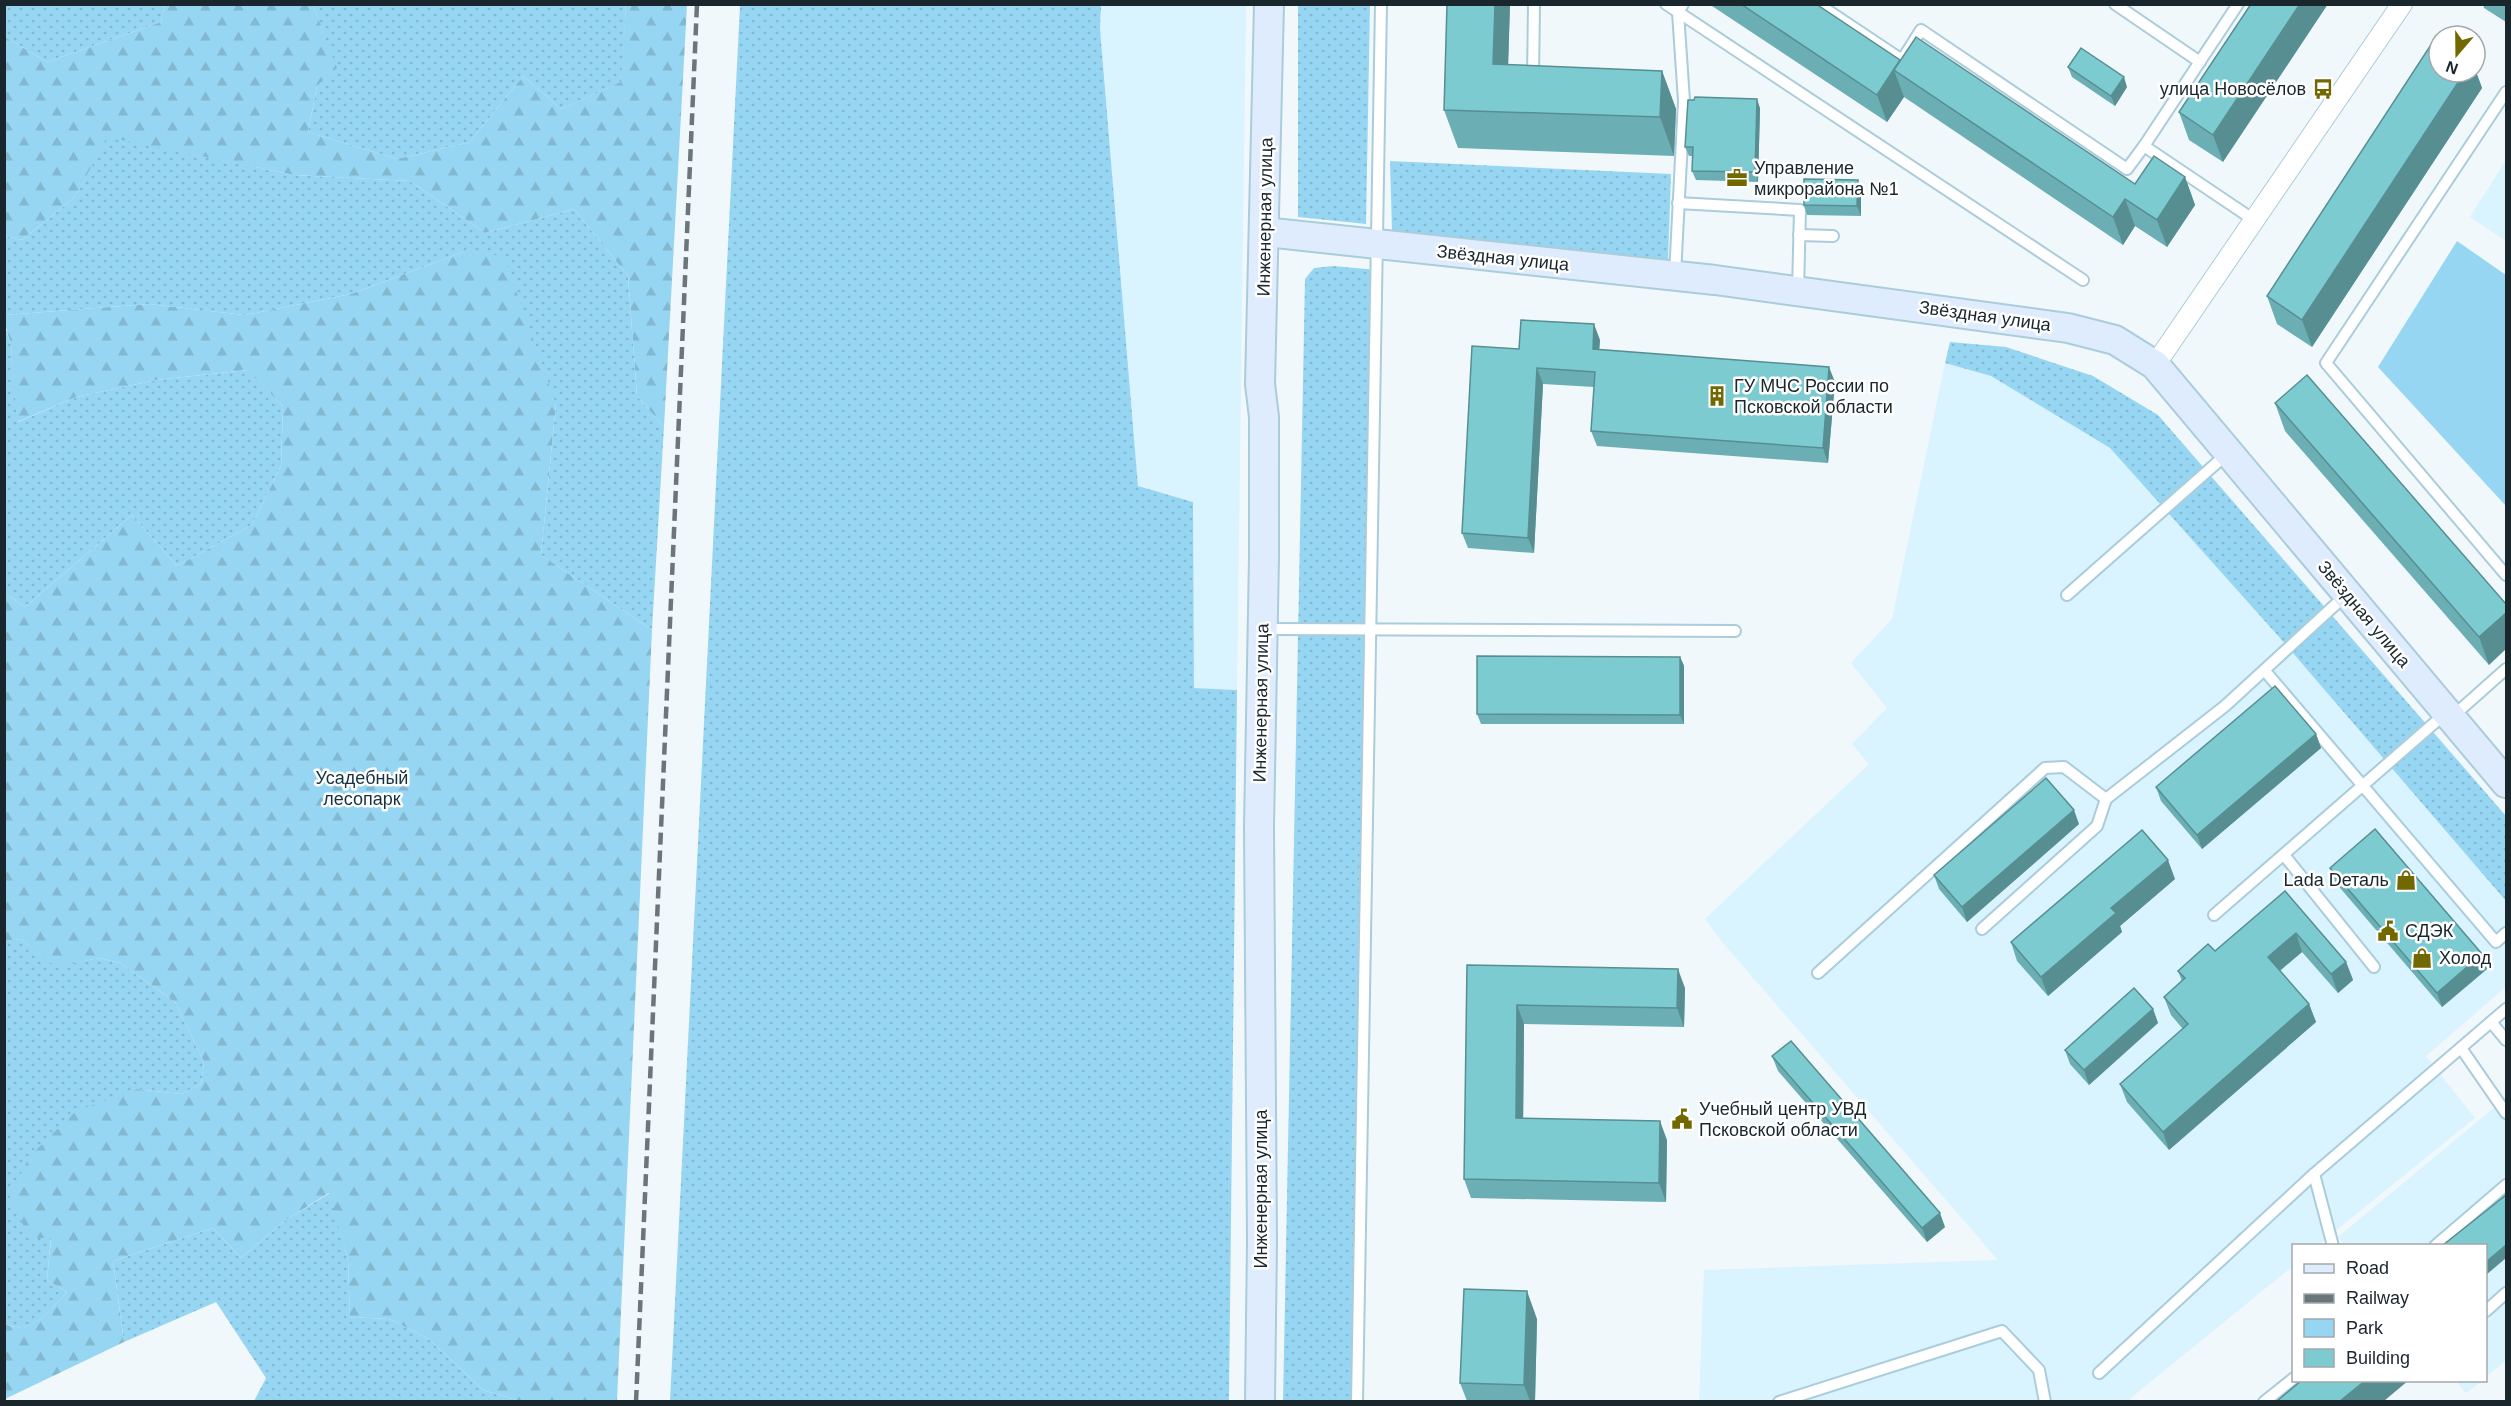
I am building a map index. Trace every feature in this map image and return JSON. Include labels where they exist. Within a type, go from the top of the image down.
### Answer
[{"type":"street","name":"Инженерная улица","points":[[1260,1401],[1262,1241],[1259,827],[1264,417],[1260,384],[1269,4]]},
{"type":"street","points":[[2155,365],[2402,4]]},
{"type":"street","name":"Звёздная улица","points":[[1265,232],[1798,291],[2068,328],[2115,340],[2155,365],[2506,783]]},
{"type":"lane","points":[[1357,1401],[1382,4]]},
{"type":"lane","points":[[1534,4],[1532,78],[1543,79]]},
{"type":"lane","points":[[1666,4],[1680,8],[2083,280]]},
{"type":"lane","points":[[1818,4],[1902,60],[1921,30],[2127,169],[2238,4]]},
{"type":"lane","points":[[2115,4],[2200,62]]},
{"type":"lane","points":[[1674,276],[1683,87],[1680,8]]},
{"type":"lane","points":[[1671,86],[1683,87]]},
{"type":"lane","points":[[2506,92],[2326,363],[2506,575]]},
{"type":"lane","points":[[2144,146],[2254,220]]},
{"type":"lane","points":[[1678,203],[1800,210],[1798,291]]},
{"type":"lane","points":[[1799,235],[1833,236]]},
{"type":"lane","points":[[2067,595],[2229,452]]},
{"type":"lane","points":[[1982,929],[2097,826],[2106,799],[2225,706],[2347,593]]},
{"type":"lane","points":[[1263,629],[1735,631]]},
{"type":"lane","points":[[2214,915],[2363,785],[2506,669]]},
{"type":"lane","points":[[2265,671],[2496,942],[2506,933]]},
{"type":"lane","points":[[1818,973],[2045,768],[2064,767],[2106,799]]},
{"type":"lane","points":[[2284,855],[2374,967]]},
{"type":"lane","points":[[2099,1373],[2314,1174],[2506,1009]]},
{"type":"lane","points":[[2491,1022],[2506,1040]]},
{"type":"lane","points":[[2461,1048],[2506,1113]]},
{"type":"lane","points":[[2314,1174],[2333,1244]]},
{"type":"lane","points":[[2436,1244],[2506,1185]]},
{"type":"lane","points":[[2487,1310],[2506,1293]]},
{"type":"lane","points":[[1779,1401],[2002,1331],[2039,1370],[2045,1401]]},
{"type":"lane","points":[[2264,1401],[2292,1380]]},
{"type":"shaded area","points":[[1101,5],[1246,5],[1237,690],[1194,688],[1193,502],[1138,486],[1100,29]]},
{"type":"shaded area","points":[[2506,160],[2506,241],[2470,217]]},
{"type":"shaded area","points":[[1945,363],[1991,376],[2110,448],[2280,638],[2506,901],[2506,987],[2426,1056],[2475,1118],[2319,1244],[2292,1244],[2292,1267],[2127,1401],[1699,1402],[1704,1270],[1998,1260],[1723,943],[1705,919],[1869,764],[1852,744],[1887,708],[1851,663],[1892,619]]},
{"type":"shaded area","points":[[2506,1098],[2506,1360],[2487,1376],[2487,1244],[2344,1244],[2338,1237]]},
{"type":"shaded area","points":[[2457,1382],[2481,1382],[2466,1393]]},
{"type":"green space","points":[[5,5],[165,5],[161,22],[47,62],[5,37]]},
{"type":"green space","points":[[165,5],[313,5],[337,68],[317,86],[308,132],[397,159],[470,142],[523,76],[561,109],[621,82],[626,5],[687,5],[664,427],[637,396],[628,276],[574,209],[485,233],[410,181],[294,175],[107,137],[75,197],[22,240],[5,236],[5,37],[47,62],[161,22]]},
{"type":"green space","points":[[313,5],[626,5],[622,82],[561,109],[523,76],[470,142],[397,159],[308,132],[317,86],[336,68]]},
{"type":"green space","points":[[740,5],[1101,5],[1100,29],[1138,486],[1193,502],[1194,688],[1237,690],[1229,1401],[670,1401]]},
{"type":"green space","points":[[1298,5],[1370,5],[1366,224],[1298,217]]},
{"type":"green space","points":[[106,136],[294,175],[410,181],[485,233],[574,209],[628,276],[637,396],[664,427],[652,630],[541,555],[556,404],[463,252],[351,294],[245,315],[149,304],[5,315],[5,236],[22,240],[75,197]]},
{"type":"green space","points":[[1390,161],[1671,174],[1668,261],[1392,231]]},
{"type":"green space","points":[[2457,241],[2506,275],[2506,506],[2378,367]]},
{"type":"green space","name":"Усадебный лесопарк","points":[[463,252],[504,256],[556,404],[541,555],[652,630],[617,1401],[520,1401],[483,1390],[429,1339],[389,1319],[350,1317],[348,1260],[329,1193],[287,1219],[241,1258],[213,1228],[113,1261],[124,1342],[5,1399],[5,1324],[24,1327],[32,1324],[47,1314],[67,1292],[47,1280],[51,1238],[30,1238],[9,1199],[29,1157],[76,1111],[137,1089],[181,1094],[201,1084],[204,1062],[175,1002],[120,963],[99,958],[56,967],[21,939],[5,941],[5,593],[25,607],[132,515],[177,566],[252,525],[281,466],[283,406],[247,370],[156,380],[76,397],[17,422],[11,346],[5,315],[149,304],[245,315],[351,294]]},
{"type":"green space","points":[[1333,266],[1377,270],[1353,1401],[1283,1402],[1305,279],[1314,268]]},
{"type":"green space","points":[[4,324],[11,345],[18,422],[76,397],[156,380],[248,370],[283,406],[281,466],[252,525],[177,566],[132,515],[25,607],[5,593]]},
{"type":"green space","points":[[1950,342],[2006,347],[2093,376],[2158,415],[2506,816],[2506,901],[2280,638],[2110,448],[1991,376],[1945,363]]},
{"type":"green space","points":[[21,939],[56,966],[99,958],[120,963],[175,1002],[204,1062],[201,1084],[181,1094],[137,1089],[51,1237],[47,1280],[67,1292],[40,1320],[24,1327],[15,1327],[5,1324],[4,941]]},
{"type":"green space","points":[[330,1193],[348,1260],[350,1317],[389,1319],[429,1339],[483,1390],[520,1401],[254,1401],[266,1378],[216,1302],[124,1342],[113,1261],[213,1228],[241,1258],[287,1219]]},
{"type":"building","points":[[1447,4],[1495,4],[1493,64],[1662,71],[1660,117],[1444,110]]},
{"type":"building","points":[[1741,4],[1816,4],[1900,60],[1877,95]]},
{"type":"building","points":[[2251,4],[2300,4],[2213,135],[2179,112]]},
{"type":"building","points":[[1916,37],[2135,184],[2154,156],[2185,177],[2157,220],[2125,199],[2113,217],[1894,70]]},
{"type":"building","points":[[2081,48],[2124,77],[2111,96],[2068,67]]},
{"type":"building","points":[[2427,51],[2427,84],[2457,84],[2302,320],[2267,296]]},
{"type":"building","points":[[1695,97],[1757,99],[1755,172],[1692,171],[1693,147],[1685,147],[1688,100],[1694,100]]},
{"type":"building","points":[[1804,179],[1858,180],[1857,206],[1804,205]]},
{"type":"building","points":[[1521,320],[1594,324],[1593,349],[1829,367],[1823,448],[1591,431],[1595,372],[1537,368],[1528,538],[1462,533],[1472,346],[1519,349]]},
{"type":"building","points":[[2307,375],[2506,604],[2506,613],[2479,637],[2275,403]]},
{"type":"building","points":[[1477,656],[1680,657],[1680,715],[1477,714]]},
{"type":"building","points":[[2275,686],[2316,734],[2197,835],[2156,787]]},
{"type":"building","points":[[2046,778],[2074,810],[1962,907],[1934,875]]},
{"type":"building","points":[[2375,829],[2482,954],[2437,993],[2330,868]]},
{"type":"building","points":[[2142,830],[2168,860],[2111,908],[2116,913],[2041,977],[2011,942]]},
{"type":"building","points":[[2285,891],[2346,962],[2331,974],[2296,933],[2268,957],[2309,1004],[2163,1132],[2120,1084],[2188,1024],[2164,997],[2185,978],[2178,971],[2208,944],[2215,951]]},
{"type":"building","points":[[1467,965],[1678,969],[1677,1008],[1517,1005],[1516,1118],[1660,1121],[1659,1183],[1464,1179]]},
{"type":"building","points":[[2134,988],[2153,1009],[2084,1070],[2065,1050]]},
{"type":"building","points":[[1791,1041],[1940,1213],[1922,1228],[1772,1056]]},
{"type":"building","points":[[2506,1195],[2506,1245],[2487,1261],[2487,1244],[2444,1244]]},
{"type":"building","points":[[1464,1289],[1527,1291],[1524,1385],[1460,1383]]},
{"type":"building","points":[[2300,1382],[2364,1382],[2340,1401],[2277,1401]]},
{"type":"railway","points":[[636,1402],[697,4]]},
{"type":"place","name":"улица Новосёлов","points":[[2323,89]]},
{"type":"place","name":"Управление микрорайона №1","points":[[1737,178]]},
{"type":"place","name":"ГУ МЧС России по Псковской области","points":[[1717,396]]},
{"type":"place","name":"Lada Dеталь","points":[[2406,880]]},
{"type":"place","name":"СДЭК","points":[[2388,931]]},
{"type":"place","name":"Холод","points":[[2422,958]]},
{"type":"place","name":"Учебный центр УВД Псковской области","points":[[1682,1119]]}]
